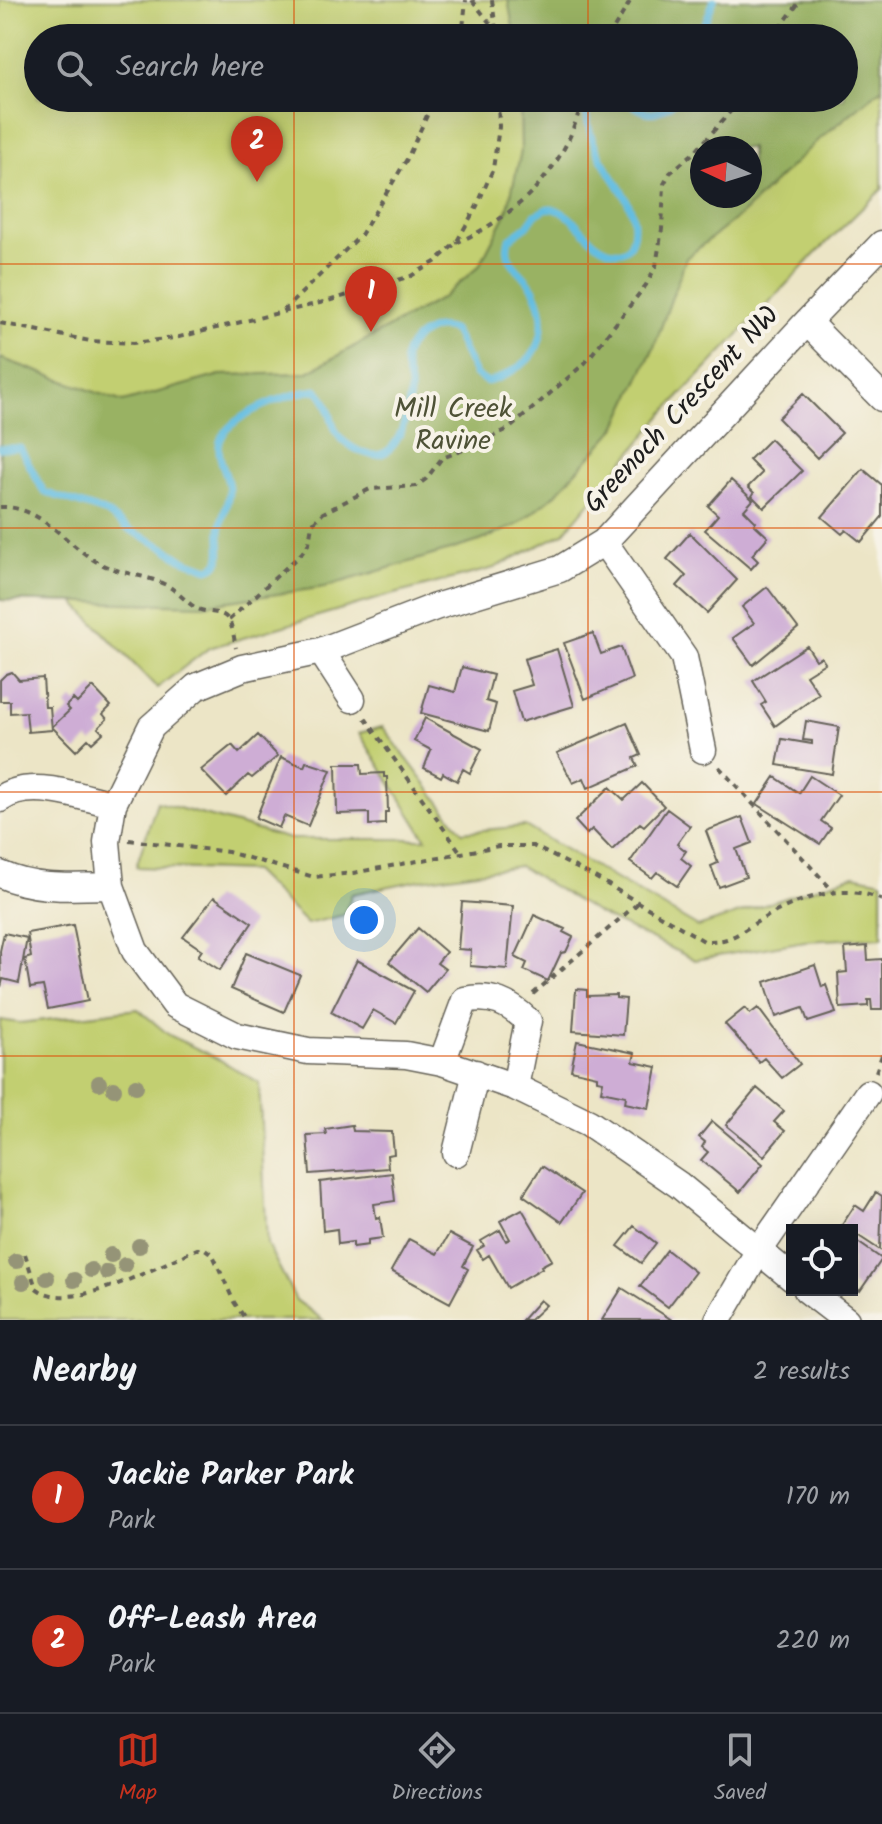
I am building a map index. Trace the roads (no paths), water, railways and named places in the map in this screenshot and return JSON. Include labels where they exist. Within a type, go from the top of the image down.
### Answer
[{"type":"street","name":"Greenoch Crescent NW","points":[[786,1273],[679,1185],[602,1131],[515,1087],[442,1062],[406,1055],[308,1051],[237,1036],[175,1005],[135,951],[111,886],[107,842],[113,804],[151,727],[196,687],[242,668],[321,651],[435,607],[560,569],[604,542],[882,244]]},
{"type":"street","name":"Greenoch Crescent NW","points":[[807,322],[882,398]]},
{"type":"street","name":"Greenoch Crescent NW","points":[[604,542],[684,657],[703,750]]},
{"type":"street","points":[[321,651],[352,699]]},
{"type":"street","points":[[0,799],[12,790],[51,790],[113,804]]},
{"type":"street","points":[[0,874],[21,884],[111,886]]},
{"type":"street","points":[[442,1062],[465,1000],[479,997],[502,1001],[528,1021],[515,1087]]},
{"type":"street","points":[[456,1153],[476,1073]]},
{"type":"street","points":[[718,1320],[758,1252],[868,1093]]},
{"type":"street","points":[[815,1296],[846,1320]]},
{"type":"waterway","points":[[705,24],[714,0]]},
{"type":"waterway","points":[[0,448],[20,448],[44,492],[107,513],[128,529],[181,559],[208,569],[214,567],[220,556],[221,526],[229,489],[219,446],[232,425],[275,401],[317,390],[326,402],[340,438],[366,454],[382,454],[395,443],[404,423],[410,391],[405,356],[418,337],[439,328],[454,331],[475,374],[486,382],[520,366],[535,351],[542,323],[539,302],[531,285],[511,262],[507,248],[509,239],[527,226],[535,215],[548,208],[558,210],[604,248],[619,251],[629,246],[634,227],[632,214],[595,146],[586,112]]},
{"type":"waterway","points":[[646,112],[657,112]]},
{"type":"place","name":"Off-Leash Area","points":[[257,182]]},
{"type":"place","name":"Jackie Parker Park","points":[[371,332]]},
{"type":"park label","name":"Mill Creek Ravine","points":[[453,425]]}]
